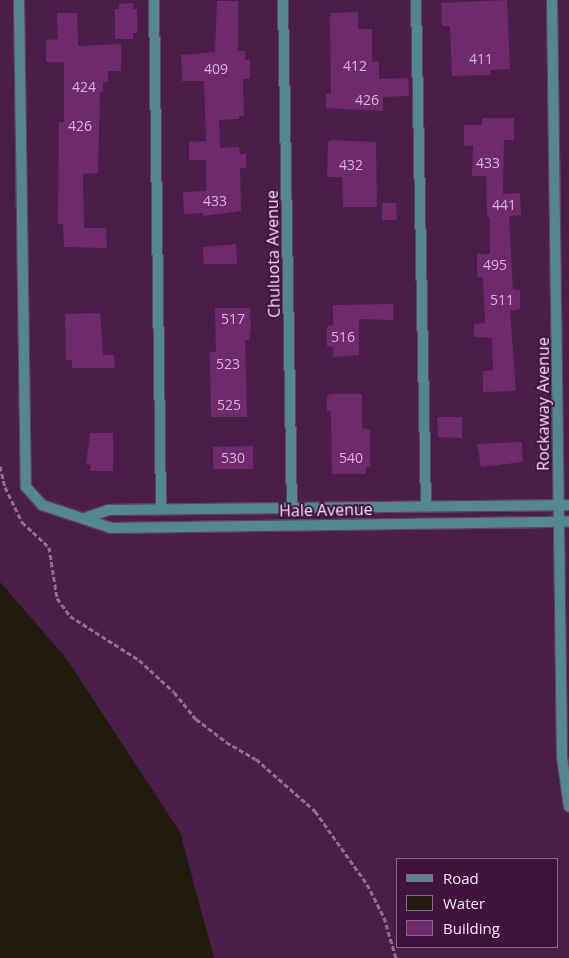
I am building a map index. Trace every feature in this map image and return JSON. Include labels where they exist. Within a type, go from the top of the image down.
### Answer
[{"type":"street","name":"Hale Avenue","points":[[19,0],[26,487],[42,505],[111,528],[564,522]]},
{"type":"street","points":[[154,0],[161,509]]},
{"type":"street","name":"Chuluota Avenue","points":[[283,0],[292,508]]},
{"type":"street","points":[[416,0],[426,506]]},
{"type":"street","name":"Rockaway Avenue","points":[[552,0],[564,505],[562,756],[569,807]]},
{"type":"street","name":"Hale Avenue","points":[[85,518],[108,510],[564,505]]},
{"type":"path","points":[[0,466],[5,487],[22,522],[49,547],[57,598],[70,616],[139,660],[174,692],[196,719],[226,742],[256,759],[315,811],[367,884],[384,917],[396,958]]},
{"type":"water","points":[[0,582],[66,658],[180,832],[214,958],[0,958]]},
{"type":"building","points":[[507,0],[510,69],[490,70],[490,75],[452,76],[450,26],[442,26],[441,3]]},
{"type":"building","points":[[217,1],[238,1],[238,51],[245,51],[245,60],[250,60],[250,79],[243,79],[244,116],[239,116],[239,119],[219,120],[220,148],[239,147],[240,154],[246,154],[246,168],[240,168],[241,211],[203,216],[203,213],[184,214],[183,192],[206,191],[206,160],[189,160],[189,142],[206,141],[204,81],[182,81],[181,55],[215,52]]},
{"type":"building","points":[[133,3],[133,9],[137,9],[137,33],[133,33],[133,39],[115,39],[115,9],[119,9],[119,4]]},
{"type":"building","points":[[358,12],[358,29],[372,29],[372,62],[379,62],[379,79],[408,78],[409,96],[383,97],[383,111],[326,108],[326,94],[331,94],[330,13]]},
{"type":"building","points":[[57,13],[77,13],[78,46],[121,44],[121,71],[108,71],[108,82],[103,82],[103,92],[100,92],[98,173],[83,174],[84,228],[106,228],[107,248],[64,247],[63,224],[58,224],[59,122],[64,122],[64,62],[46,62],[46,40],[58,39]]},
{"type":"building","points":[[482,118],[514,118],[514,140],[504,140],[503,194],[520,193],[521,215],[509,216],[513,290],[520,290],[520,309],[510,311],[516,391],[483,392],[483,371],[493,370],[492,338],[474,337],[474,324],[485,323],[483,277],[477,277],[477,254],[490,254],[490,217],[487,217],[486,176],[472,176],[473,146],[464,146],[464,125],[482,125]]},
{"type":"building","points":[[331,140],[376,142],[377,207],[343,207],[342,177],[327,177],[328,142]]},
{"type":"building","points":[[382,203],[396,203],[397,220],[382,220]]},
{"type":"building","points":[[236,244],[237,264],[204,264],[203,247]]},
{"type":"building","points":[[393,304],[393,320],[359,319],[359,355],[333,357],[333,347],[327,346],[327,327],[333,325],[333,305]]},
{"type":"building","points":[[215,308],[250,308],[251,329],[249,340],[245,340],[247,417],[211,417],[210,352],[216,352]]},
{"type":"building","points":[[100,313],[103,355],[114,355],[115,368],[72,368],[72,360],[66,360],[65,314]]},
{"type":"building","points":[[331,394],[362,394],[362,428],[370,430],[370,467],[366,467],[366,474],[332,474],[331,411],[327,411],[327,396]]},
{"type":"building","points":[[437,417],[462,417],[462,438],[438,437]]},
{"type":"building","points":[[90,433],[113,433],[113,471],[90,471],[91,464],[86,465]]},
{"type":"building","points":[[522,442],[523,462],[481,467],[477,444]]},
{"type":"building","points":[[253,446],[253,469],[213,469],[213,447]]}]
